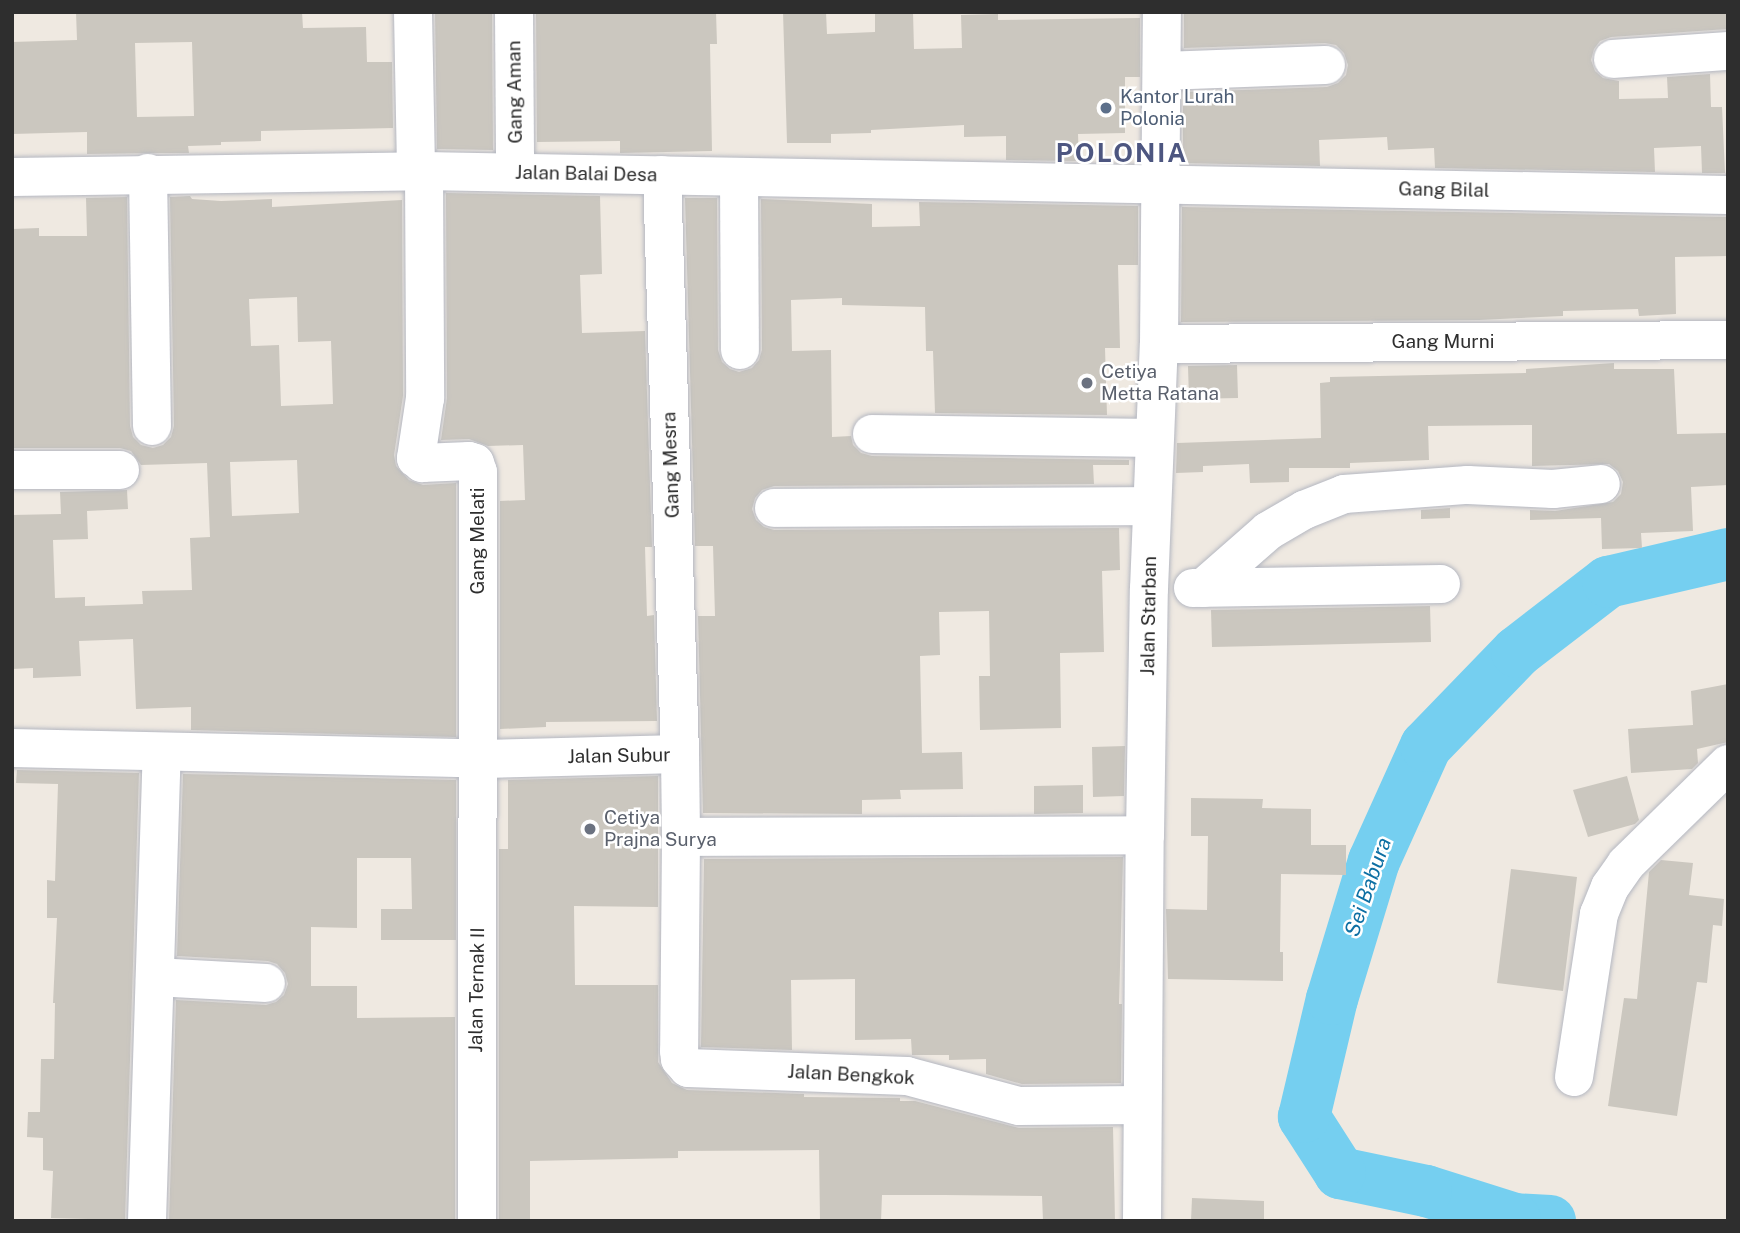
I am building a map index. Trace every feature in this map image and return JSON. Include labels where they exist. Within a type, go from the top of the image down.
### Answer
[{"type":"street","points":[[413,12],[420,171]]},
{"type":"street","name":"Gang Aman","points":[[514,12],[515,172]]},
{"type":"street","name":"Jalan Starban","points":[[1142,1221],[1141,1105],[1149,589],[1153,438],[1159,344],[1162,12]]},
{"type":"street","points":[[1613,59],[1728,51]]},
{"type":"street","points":[[1161,71],[1325,65]]},
{"type":"street","name":"Jalan Balai Desa","points":[[12,177],[420,171],[1160,186]]},
{"type":"street","name":"Gang Melati","points":[[420,171],[425,398],[416,458],[422,463],[469,461],[475,463],[478,472],[480,759]]},
{"type":"street","points":[[148,173],[152,426]]},
{"type":"street","name":"Gang Mesra","points":[[662,175],[680,754]]},
{"type":"street","points":[[739,178],[740,349]]},
{"type":"street","name":"Gang Bilal","points":[[1160,186],[1728,195]]},
{"type":"street","name":"Gang Murni","points":[[1159,344],[1728,340]]},
{"type":"street","points":[[872,434],[1153,438]]},
{"type":"street","points":[[12,470],[120,470]]},
{"type":"street","points":[[1203,588],[1268,531],[1304,510],[1344,494],[1468,485],[1553,489],[1601,484]]},
{"type":"street","points":[[774,508],[1152,506]]},
{"type":"street","points":[[1149,589],[1441,584]]},
{"type":"street","name":"Jalan Subur","points":[[12,748],[480,759],[680,754],[679,1051],[683,1065]]},
{"type":"street","points":[[147,1221],[162,752]]},
{"type":"street","name":"Jalan Ternak II","points":[[477,1221],[480,759]]},
{"type":"street","points":[[1574,1077],[1599,914],[1609,887],[1626,864],[1728,764]]},
{"type":"street","points":[[681,837],[1145,835]]},
{"type":"street","points":[[155,977],[266,983]]},
{"type":"street","name":"Jalan Bengkok","points":[[683,1065],[694,1069],[907,1076],[1019,1106],[1141,1105]]},
{"type":"building","points":[[76,12],[302,12],[303,28],[366,27],[367,62],[392,62],[393,128],[261,131],[261,141],[188,146],[189,153],[87,154],[87,132],[12,134],[12,42],[77,40]],"holes":[[[192,42],[194,116],[137,117],[135,43]]]},
{"type":"building","points":[[435,12],[492,12],[493,150],[437,149]]},
{"type":"building","points":[[536,12],[716,12],[717,44],[710,44],[712,151],[620,153],[620,141],[537,142]]},
{"type":"building","points":[[783,12],[826,12],[827,34],[875,32],[875,12],[913,12],[914,49],[962,48],[961,15],[998,14],[998,20],[1140,18],[1140,77],[1125,77],[1125,133],[1078,134],[1079,161],[1006,160],[1006,136],[964,137],[964,125],[831,134],[831,143],[787,143]]},
{"type":"building","points":[[1184,12],[1728,12],[1728,29],[1611,37],[1600,41],[1591,60],[1595,71],[1603,78],[1619,81],[1619,99],[1668,98],[1667,77],[1710,74],[1711,107],[1722,107],[1725,173],[1702,173],[1701,146],[1654,148],[1655,172],[1435,168],[1434,148],[1388,150],[1387,137],[1319,140],[1320,166],[1183,163],[1183,92],[1327,87],[1338,83],[1346,75],[1348,65],[1344,53],[1336,45],[1325,43],[1184,48]]},
{"type":"building","points":[[446,193],[600,196],[602,274],[580,275],[582,333],[645,331],[652,547],[645,547],[647,616],[654,615],[657,721],[546,722],[546,727],[500,729],[500,501],[525,500],[523,445],[488,446],[469,439],[441,440],[447,398]]},
{"type":"building","points":[[190,196],[192,199],[221,201],[272,199],[272,207],[402,200],[403,396],[394,455],[396,466],[409,480],[423,485],[456,483],[456,737],[191,730],[191,707],[136,709],[133,639],[79,641],[81,676],[33,678],[33,668],[12,669],[12,515],[61,514],[60,492],[127,490],[128,509],[87,511],[88,539],[53,540],[55,598],[85,597],[85,606],[143,604],[142,591],[192,590],[190,538],[210,537],[207,463],[141,465],[131,451],[120,448],[12,448],[12,229],[39,228],[39,236],[87,236],[86,198],[127,197],[130,426],[133,437],[141,445],[153,448],[163,445],[171,437],[174,426],[170,197]],"holes":[[[297,297],[298,342],[331,341],[333,404],[281,406],[279,345],[251,346],[249,299]],[[297,460],[299,513],[232,516],[230,462]]]},
{"type":"building","points":[[685,198],[717,198],[718,350],[722,362],[739,372],[752,368],[759,360],[762,350],[761,199],[872,204],[872,227],[920,226],[919,202],[1138,206],[1138,265],[1118,265],[1120,348],[1105,348],[1107,415],[935,413],[933,351],[926,351],[925,307],[842,305],[842,298],[791,300],[792,351],[831,350],[832,437],[851,436],[853,445],[861,453],[872,456],[1129,460],[1129,465],[1093,465],[1094,484],[774,486],[762,490],[755,498],[752,509],[756,520],[764,527],[774,530],[1119,528],[1120,570],[1102,571],[1104,652],[1060,653],[1061,728],[980,730],[979,676],[990,676],[989,611],[939,612],[940,655],[920,656],[922,753],[962,752],[963,789],[900,790],[901,799],[862,800],[862,814],[703,813],[698,616],[715,616],[713,546],[695,546]]},
{"type":"building","points":[[1182,207],[1728,217],[1728,256],[1675,257],[1676,314],[1639,316],[1638,309],[1563,311],[1563,316],[1479,320],[1181,322]]},
{"type":"building","points":[[1614,363],[1614,369],[1674,369],[1677,434],[1728,433],[1728,485],[1691,487],[1693,531],[1641,533],[1642,548],[1602,549],[1601,518],[1530,520],[1530,510],[1555,511],[1613,502],[1621,494],[1623,482],[1618,471],[1609,464],[1532,466],[1532,425],[1428,426],[1429,460],[1350,463],[1350,468],[1289,468],[1289,482],[1250,483],[1249,464],[1203,466],[1203,472],[1176,473],[1177,443],[1321,438],[1320,383],[1330,382],[1330,377],[1526,373],[1526,369]]},
{"type":"building","points":[[1237,365],[1238,398],[1189,399],[1188,366]]},
{"type":"building","points":[[1450,508],[1450,518],[1421,519],[1421,510]]},
{"type":"building","points":[[1430,606],[1431,642],[1212,647],[1211,610]]},
{"type":"building","points":[[1728,684],[1728,742],[1697,749],[1698,763],[1692,769],[1631,773],[1628,729],[1693,725],[1691,691]]},
{"type":"building","points":[[1125,746],[1124,796],[1093,797],[1092,747]]},
{"type":"building","points":[[17,770],[139,773],[125,1220],[51,1218],[53,1171],[43,1170],[43,1138],[27,1137],[28,1112],[40,1112],[41,1059],[54,1059],[53,1003],[57,918],[47,918],[47,880],[55,881],[58,784],[16,783]]},
{"type":"building","points":[[183,774],[456,780],[456,940],[381,940],[381,909],[412,909],[411,858],[357,858],[357,928],[311,927],[311,986],[357,986],[357,1018],[455,1017],[455,1221],[169,1221],[176,1000],[266,1005],[276,1002],[284,995],[288,984],[285,973],[277,964],[268,961],[177,956]]},
{"type":"building","points":[[658,776],[658,907],[574,906],[575,985],[658,985],[658,1062],[672,1083],[687,1090],[804,1094],[804,1097],[900,1098],[900,1101],[915,1101],[1019,1128],[1113,1127],[1115,1221],[1043,1221],[1042,1196],[882,1195],[881,1221],[820,1221],[819,1150],[678,1151],[678,1158],[530,1161],[530,1221],[499,1221],[499,849],[508,849],[508,780]]},
{"type":"building","points":[[1627,776],[1639,820],[1635,824],[1588,837],[1573,790]]},
{"type":"building","points":[[1083,785],[1083,813],[1034,814],[1034,786]]},
{"type":"building","points":[[1191,798],[1263,799],[1262,808],[1311,809],[1311,845],[1346,845],[1346,875],[1281,874],[1280,952],[1283,952],[1283,981],[1168,979],[1166,909],[1207,910],[1208,836],[1191,836]]},
{"type":"building","points":[[1123,857],[1119,1004],[1122,1004],[1121,1083],[1022,1084],[986,1074],[986,1059],[949,1060],[949,1055],[912,1055],[911,1039],[855,1040],[855,979],[791,980],[792,1050],[701,1047],[704,859]]},
{"type":"building","points":[[1661,860],[1693,863],[1689,895],[1724,899],[1722,926],[1713,925],[1707,983],[1697,982],[1677,1116],[1608,1106],[1624,998],[1637,999],[1649,872]]},
{"type":"building","points":[[1511,869],[1577,877],[1563,991],[1497,983]]},
{"type":"building","points":[[1192,1198],[1264,1201],[1264,1221],[1191,1221]]},
{"type":"waterway","name":"Sei Babura","points":[[1550,1221],[1515,1219],[1426,1191],[1340,1173],[1304,1117],[1332,999],[1374,861],[1426,746],[1517,652],[1608,582],[1728,554]]},
{"type":"place","name":"Kantor Lurah Polonia","points":[[1106,108]]},
{"type":"place","name":"Cetiya Metta Ratana","points":[[1087,383]]},
{"type":"place","name":"Cetiya Prajna Surya","points":[[590,829]]},
{"type":"district","name":"POLONIA","points":[[1122,153]]}]
